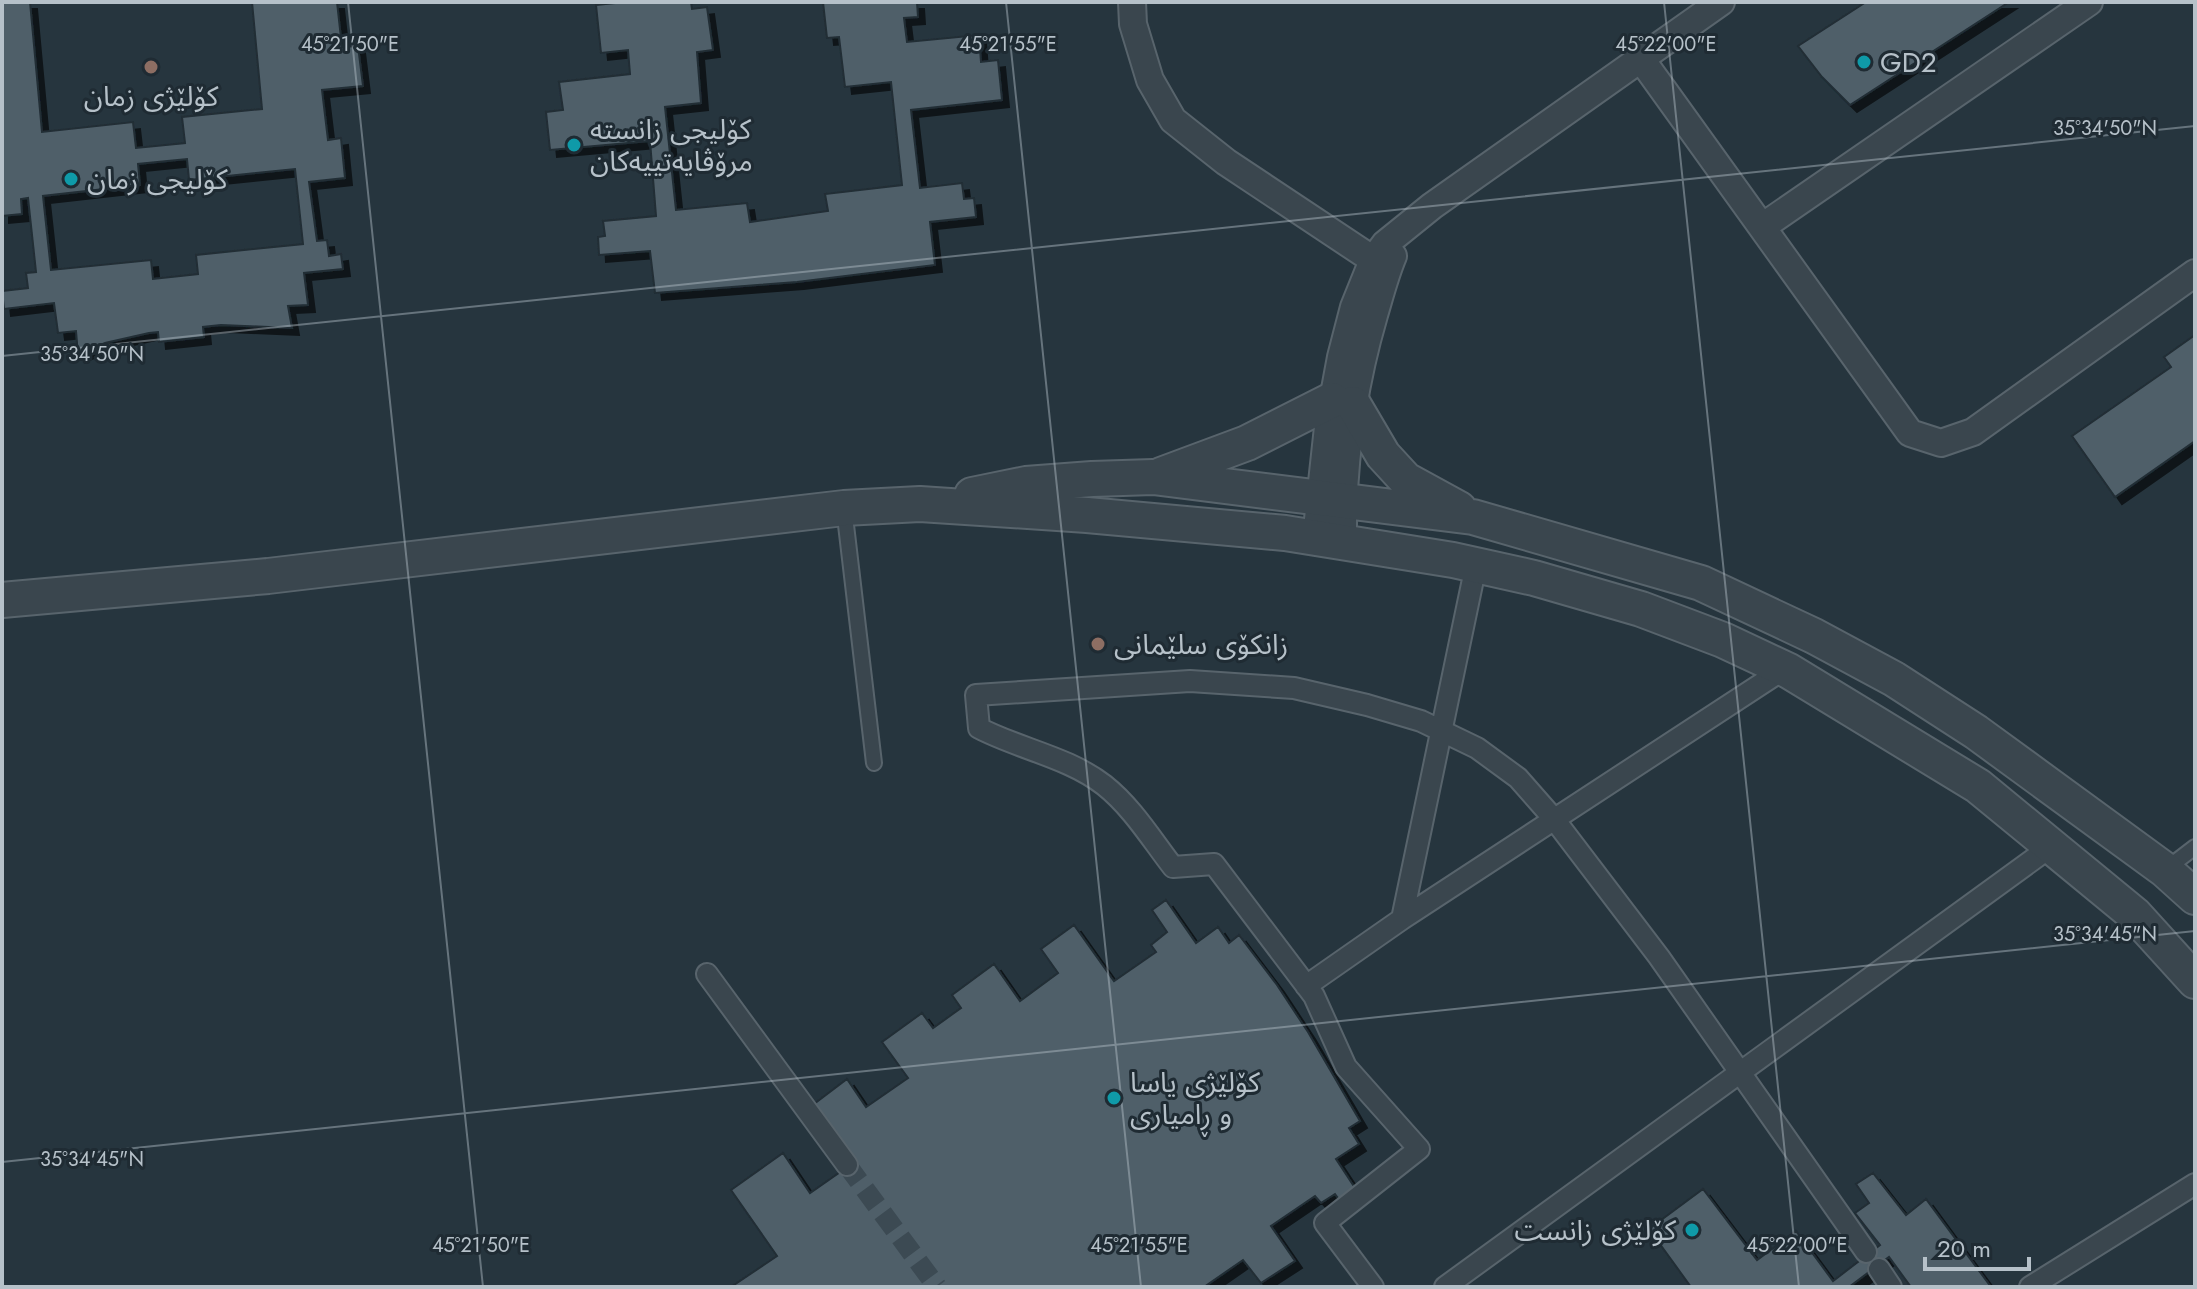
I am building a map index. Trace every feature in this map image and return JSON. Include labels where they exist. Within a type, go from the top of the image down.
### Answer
[{"type":"street","points":[[1132,2],[1133,24],[1150,80],[1173,120],[1226,162],[1380,264]]},
{"type":"street","points":[[1330,540],[1331,500],[1354,307],[1400,229],[1721,2]]},
{"type":"street","points":[[1762,227],[2089,2]]},
{"type":"street","points":[[1641,59],[1910,433],[1941,443],[1973,432],[2195,273]]},
{"type":"street","points":[[1153,477],[1247,443],[1343,402]]},
{"type":"street","points":[[1343,402],[1406,480],[1473,517]]},
{"type":"street","points":[[920,504],[1026,484],[1153,477],[1473,517],[1701,583],[1814,636],[1894,679],[1976,732],[2165,870],[2195,897]]},
{"type":"street","points":[[2,600],[268,576],[844,508],[920,504],[1101,516],[1330,540],[1476,565],[1641,609],[1723,640],[1784,669],[1978,786],[2135,915],[2195,981]]},
{"type":"street","points":[[1402,919],[1476,565]]},
{"type":"street","points":[[1306,986],[1402,919],[1784,669]]},
{"type":"street","points":[[1373,1287],[1325,1223],[1419,1149],[1346,1067],[1314,996],[1214,864],[1173,867],[1130,812],[1104,785],[1063,762],[1008,743],[979,728],[976,695],[1190,681],[1294,688],[1421,721],[1477,748],[1518,778],[1554,819],[1659,957],[1866,1252]]},
{"type":"street","points":[[1445,1287],[2053,845]]},
{"type":"street","points":[[707,974],[847,1165]]},
{"type":"street","points":[[2030,1287],[2195,1184]]},
{"type":"street","points":[[1879,1269],[1891,1287]]},
{"type":"lane","points":[[844,508],[874,763]]},
{"type":"lane","points":[[2165,870],[2195,847]]},
{"type":"building","name":"کۆلیجی زمان","points":[[2,2],[30,2],[42,132],[133,122],[136,148],[185,143],[182,117],[262,109],[252,2],[337,2],[342,47],[358,46],[363,86],[322,90],[328,140],[341,138],[345,178],[309,182],[317,241],[327,240],[329,256],[341,254],[343,269],[304,273],[308,305],[288,306],[292,328],[221,325],[203,327],[204,337],[159,342],[158,332],[149,333],[105,343],[78,355],[76,331],[58,333],[54,303],[4,309],[2,291],[28,288],[26,273],[36,272],[28,198],[21,199],[22,214],[2,216]],"holes":[[[187,159],[189,180],[295,169],[303,244],[196,255],[198,274],[153,279],[151,260],[51,270],[43,196],[140,185],[138,164]]]},
{"type":"building","name":"کۆلیجی زانستە مرۆڤایەتییەکان","points":[[691,2],[692,9],[707,7],[713,50],[697,52],[701,103],[665,107],[676,210],[747,203],[750,222],[828,211],[825,194],[902,185],[891,82],[845,87],[839,37],[827,38],[823,2],[917,2],[918,17],[904,18],[907,42],[979,35],[981,62],[998,60],[1002,100],[911,110],[920,188],[962,183],[964,199],[974,198],[976,217],[930,222],[935,265],[797,282],[655,293],[650,251],[599,255],[598,237],[605,236],[603,221],[656,216],[650,141],[550,150],[546,112],[563,110],[559,82],[630,74],[628,50],[601,53],[596,5]]},
{"type":"building","name":"GD2","points":[[1866,2],[2009,2],[1850,105],[1822,77],[1798,46]]},
{"type":"building","points":[[2195,335],[2195,441],[2115,497],[2072,436],[2171,367],[2164,357]]},
{"type":"building","name":"کۆلێژی یاسا و ڕامیاری","points":[[1166,900],[1196,943],[1218,927],[1229,943],[1239,935],[1308,1032],[1360,1121],[1349,1128],[1359,1144],[1336,1159],[1359,1194],[1343,1205],[1335,1194],[1321,1203],[1315,1196],[1271,1226],[1295,1261],[1261,1283],[1243,1260],[1204,1287],[731,1287],[777,1256],[731,1190],[783,1153],[810,1193],[853,1163],[814,1104],[847,1079],[866,1107],[908,1078],[882,1042],[922,1013],[933,1028],[961,1008],[952,995],[994,964],[1020,1001],[1058,973],[1041,949],[1074,925],[1114,981],[1156,952],[1151,945],[1167,932],[1152,910]]},
{"type":"building","name":"کۆلێژی زانست","points":[[1873,1173],[1906,1215],[1926,1199],[1991,1287],[1911,1287],[1889,1257],[1849,1287],[1691,1287],[1649,1229],[1703,1189],[1757,1260],[1796,1231],[1833,1281],[1880,1245],[1855,1213],[1869,1203],[1856,1184]]},
{"type":"tunnel","points":[[847,1165],[937,1287]]},
{"type":"place","name":"GD2","points":[[1864,62]]},
{"type":"place","name":"کۆلێژی زمان","points":[[151,67]]},
{"type":"place","name":"کۆلیجی زانستە مرۆڤایەتییەکان","points":[[574,145]]},
{"type":"place","name":"کۆلیجی زمان","points":[[71,179]]},
{"type":"place","name":"زانکۆی سلێمانی","points":[[1098,644]]},
{"type":"place","name":"کۆلێژی یاسا و ڕامیاری","points":[[1114,1098]]},
{"type":"place","name":"کۆلێژی زانست","points":[[1692,1230]]}]
